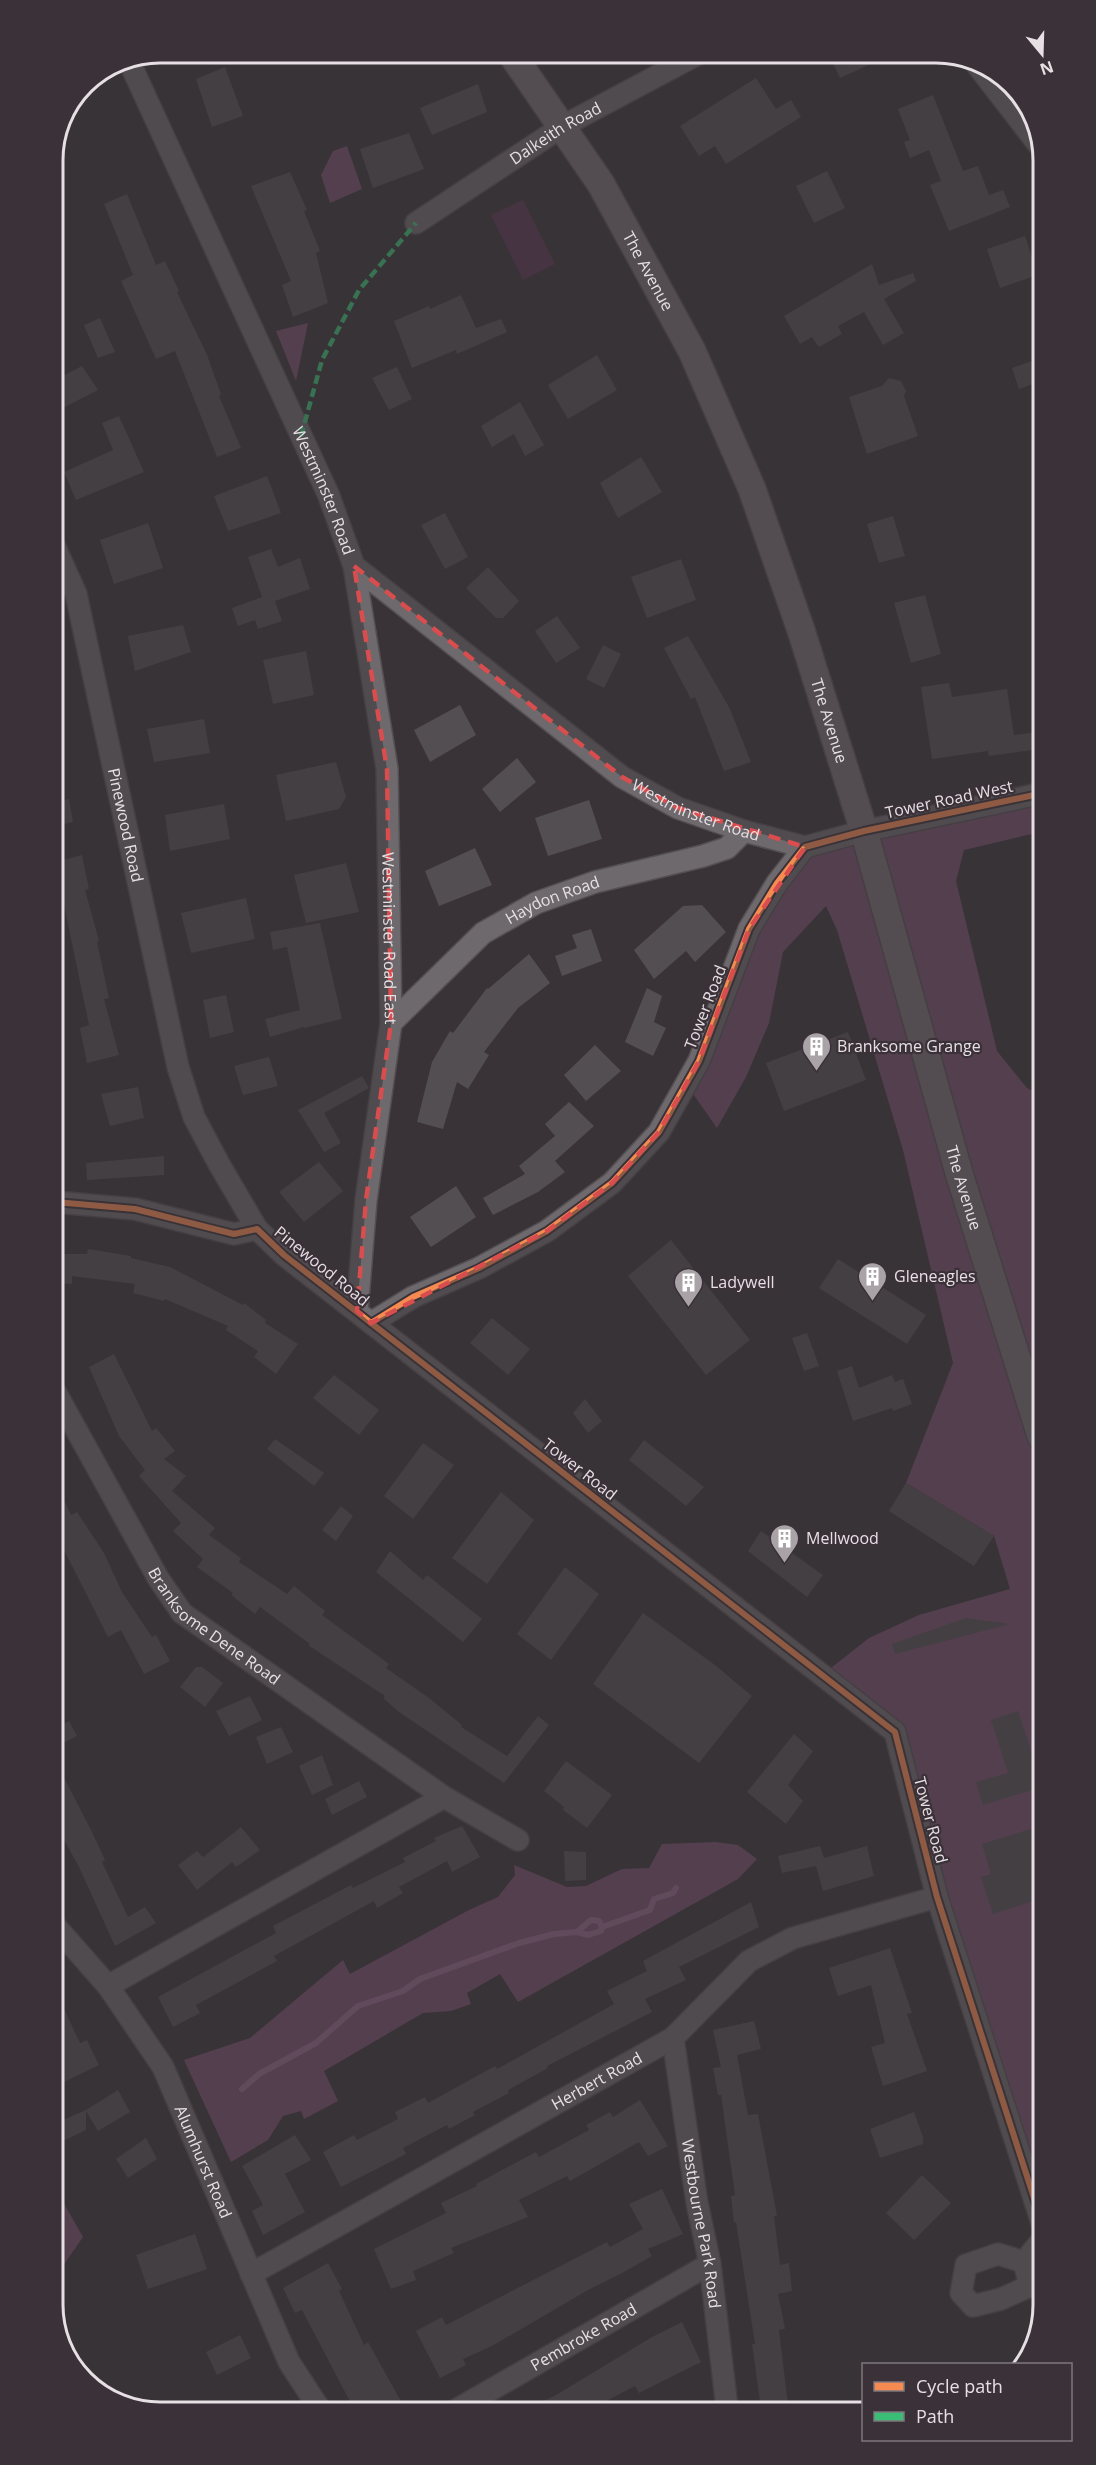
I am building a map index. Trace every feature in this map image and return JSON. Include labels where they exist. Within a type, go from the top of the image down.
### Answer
[{"type":"main road","name":"The Avenue","points":[[518,63],[563,126],[600,184],[692,351],[753,489],[801,630],[864,831],[959,1173],[1033,1410]]},
{"type":"street","name":"Dalkeith Road","points":[[416,223],[563,126],[681,63]]},
{"type":"street","name":"Westminster Road","points":[[132,67],[328,496],[354,566],[622,777],[678,808],[744,831],[805,847]]},
{"type":"street","points":[[987,78],[1029,132]]},
{"type":"street","name":"Pinewood Road","points":[[63,565],[76,594],[178,1067],[194,1117],[257,1229],[284,1255],[364,1317]]},
{"type":"street","name":"Westminster Road East","points":[[354,566],[387,770],[390,1023],[366,1200],[364,1317]]},
{"type":"street","name":"Tower Road West","points":[[864,831],[1033,795]]},
{"type":"street","name":"Haydon Road","points":[[390,1023],[483,933],[536,903],[595,882],[727,848],[744,831]]},
{"type":"street","points":[[805,847],[864,831]]},
{"type":"street","name":"Tower Road","points":[[805,847],[777,883],[749,929],[699,1061],[659,1132],[612,1183],[548,1231],[479,1268],[364,1317],[895,1732],[937,1897],[1033,2195]]},
{"type":"street","points":[[63,1203],[135,1209],[234,1234],[257,1229]]},
{"type":"street","name":"Branksome Dene Road","points":[[63,1406],[158,1578],[182,1613],[444,1797],[518,1840]]},
{"type":"street","points":[[108,1986],[444,1797]]},
{"type":"street","name":"Herbert Road","points":[[251,2274],[673,2038],[749,1961],[794,1938],[937,1897]]},
{"type":"street","name":"Alumhurst Road","points":[[63,1935],[108,1986],[164,2067],[289,2362],[315,2402]]},
{"type":"street","name":"Westbourne Park Road","points":[[673,2038],[698,2203],[710,2264],[726,2402]]},
{"type":"street","points":[[1024,2262],[1033,2251]]},
{"type":"street","name":"Pembroke Road","points":[[470,2402],[710,2264]]},
{"type":"highlighted area","points":[[354,566],[622,777],[678,808],[805,847],[749,929],[699,1061],[659,1132],[612,1183],[547,1231],[371,1323],[357,1311],[366,1200],[391,1023],[387,769]]},
{"type":"shaded area","points":[[347,146],[362,189],[330,203],[321,175],[333,151]]},
{"type":"shaded area","points":[[523,200],[555,264],[523,280],[491,215]]},
{"type":"shaded area","points":[[308,323],[296,381],[276,331]]},
{"type":"shaded area","points":[[1033,795],[1033,834],[964,850],[956,881],[997,1051],[1027,1088],[1033,1091],[1033,2193],[895,1732],[822,1675],[869,1638],[919,1615],[1010,1589],[994,1536],[906,1483],[953,1363],[903,1150],[837,930],[826,906],[783,952],[769,1023],[746,1077],[717,1128],[686,1084],[728,984],[805,847]]},
{"type":"shaded area","points":[[715,1842],[738,1845],[757,1859],[738,1879],[518,2002],[500,1974],[467,1993],[471,2004],[451,2011],[423,2013],[324,2071],[338,2101],[304,2119],[301,2111],[283,2116],[268,2140],[231,2162],[184,2060],[250,2038],[343,1960],[350,1974],[469,1910],[498,1897],[515,1875],[514,1865],[567,1887],[586,1886],[622,1869],[649,1868],[662,1844]]},
{"type":"shaded area","points":[[63,2202],[83,2237],[63,2266]]},
{"type":"building","points":[[833,63],[873,63],[840,78]]},
{"type":"building","points":[[225,67],[243,116],[212,127],[196,79]]},
{"type":"building","points":[[756,78],[776,109],[791,100],[801,117],[726,164],[715,146],[699,156],[680,126]]},
{"type":"building","points":[[478,84],[487,112],[432,135],[420,108]]},
{"type":"building","points":[[933,95],[963,171],[978,166],[989,195],[1003,190],[1010,207],[949,231],[930,185],[941,181],[929,150],[910,158],[904,142],[910,140],[898,109]]},
{"type":"building","points":[[409,133],[424,169],[373,188],[360,149]]},
{"type":"building","points":[[827,171],[845,208],[814,223],[796,186]]},
{"type":"building","points":[[290,172],[307,210],[304,211],[320,251],[316,253],[328,303],[293,317],[282,285],[291,281],[251,186]]},
{"type":"building","points":[[127,194],[156,265],[165,261],[179,291],[177,292],[207,355],[221,394],[219,396],[241,448],[217,457],[175,351],[156,359],[121,281],[133,275],[104,204]]},
{"type":"building","points":[[1025,236],[1033,260],[1033,277],[1000,288],[987,249]]},
{"type":"building","points":[[872,264],[879,285],[913,273],[916,281],[884,299],[904,333],[883,345],[864,312],[838,326],[842,334],[819,347],[812,337],[800,344],[784,316]]},
{"type":"building","points":[[461,295],[476,328],[501,319],[507,332],[457,354],[456,350],[412,368],[394,321],[429,306],[430,309]]},
{"type":"building","points":[[100,318],[115,352],[98,358],[84,325]]},
{"type":"building","points":[[597,355],[617,390],[568,419],[548,385]]},
{"type":"building","points":[[1033,361],[1033,384],[1019,389],[1012,368]]},
{"type":"building","points":[[82,366],[98,390],[63,408],[63,376]]},
{"type":"building","points":[[397,367],[412,399],[389,410],[372,378]]},
{"type":"building","points":[[889,378],[901,381],[906,391],[904,396],[918,436],[867,454],[849,397],[882,386]]},
{"type":"building","points":[[520,402],[544,445],[525,456],[514,434],[492,447],[481,426]]},
{"type":"building","points":[[119,416],[144,472],[76,500],[64,472],[113,450],[102,423]]},
{"type":"building","points":[[641,457],[662,492],[618,518],[600,483]]},
{"type":"building","points":[[267,476],[281,513],[228,531],[214,496]]},
{"type":"building","points":[[445,513],[468,557],[445,569],[421,525]]},
{"type":"building","points":[[893,516],[905,556],[879,563],[867,524]]},
{"type":"building","points":[[148,523],[163,568],[114,584],[100,540]]},
{"type":"building","points":[[271,549],[278,567],[300,558],[310,589],[275,601],[282,621],[258,629],[255,620],[238,626],[232,608],[262,597],[248,557]]},
{"type":"building","points":[[681,559],[696,600],[647,618],[631,577]]},
{"type":"building","points":[[488,567],[519,601],[503,618],[496,618],[466,588]]},
{"type":"building","points":[[925,595],[941,654],[911,663],[894,603]]},
{"type":"building","points":[[557,616],[580,648],[556,663],[535,631]]},
{"type":"building","points":[[183,625],[191,652],[135,671],[128,636]]},
{"type":"building","points":[[688,636],[730,709],[751,762],[724,771],[695,697],[691,699],[664,648]]},
{"type":"building","points":[[603,645],[621,654],[604,688],[586,679]]},
{"type":"building","points":[[306,651],[314,695],[273,704],[263,660]]},
{"type":"building","points":[[949,683],[952,697],[1007,689],[1014,735],[1033,733],[1033,750],[989,756],[988,751],[932,759],[921,687]]},
{"type":"building","points":[[460,705],[476,735],[430,762],[414,730]]},
{"type":"building","points":[[204,719],[210,753],[154,762],[147,729]]},
{"type":"building","points":[[517,758],[536,782],[500,812],[482,789]]},
{"type":"building","points":[[336,762],[346,797],[339,809],[286,821],[276,775]]},
{"type":"building","points":[[69,799],[73,822],[63,824],[63,800]]},
{"type":"building","points":[[589,800],[602,839],[548,856],[535,818]]},
{"type":"building","points":[[224,804],[230,839],[170,851],[165,815]]},
{"type":"building","points":[[475,848],[492,885],[439,906],[425,871]]},
{"type":"building","points":[[82,855],[89,889],[85,890],[99,941],[97,942],[109,998],[104,999],[119,1055],[87,1063],[80,1028],[89,1025],[63,900],[63,860]]},
{"type":"building","points":[[346,863],[359,912],[306,923],[294,875]]},
{"type":"building","points":[[246,898],[255,939],[191,953],[181,913]]},
{"type":"building","points":[[702,905],[726,932],[695,962],[686,951],[654,979],[634,950],[683,906]]},
{"type":"building","points":[[320,923],[342,1019],[270,1037],[265,1019],[300,1010],[287,947],[273,950],[270,932]]},
{"type":"building","points":[[591,929],[602,961],[562,976],[555,956],[577,948],[572,935]]},
{"type":"building","points":[[529,954],[550,983],[518,1008],[484,1052],[489,1055],[468,1089],[457,1082],[443,1129],[417,1122],[432,1062],[450,1031],[453,1033],[487,988]]},
{"type":"building","points":[[647,988],[662,996],[654,1022],[666,1028],[653,1056],[625,1042]]},
{"type":"building","points":[[226,995],[234,1032],[210,1038],[203,1000]]},
{"type":"building","name":"Branksome Grange","points":[[848,1032],[866,1080],[784,1111],[766,1063]]},
{"type":"building","points":[[595,1045],[621,1071],[586,1101],[564,1075]]},
{"type":"building","points":[[269,1057],[278,1086],[243,1095],[234,1066]]},
{"type":"building","points":[[362,1076],[369,1088],[324,1113],[341,1143],[324,1152],[298,1110]]},
{"type":"building","points":[[138,1087],[144,1118],[110,1126],[101,1094]]},
{"type":"building","points":[[569,1102],[594,1126],[555,1161],[565,1172],[538,1192],[493,1215],[483,1198],[525,1174],[519,1166],[555,1136],[545,1124]]},
{"type":"building","points":[[164,1156],[164,1175],[87,1180],[86,1163]]},
{"type":"building","points":[[319,1162],[343,1191],[304,1222],[279,1192]]},
{"type":"building","points":[[456,1186],[476,1217],[431,1247],[410,1217]]},
{"type":"building","name":"Ladywell","points":[[671,1240],[750,1340],[706,1375],[628,1276]]},
{"type":"building","points":[[88,1249],[131,1256],[131,1258],[170,1267],[243,1305],[244,1303],[266,1320],[265,1323],[298,1344],[276,1374],[254,1357],[258,1351],[226,1330],[228,1326],[165,1299],[164,1301],[133,1293],[135,1284],[72,1276],[72,1284],[63,1283],[63,1254],[87,1254]]},
{"type":"building","name":"Gleneagles","points":[[838,1259],[926,1315],[907,1344],[819,1288]]},
{"type":"building","points":[[492,1318],[530,1349],[508,1375],[470,1343]]},
{"type":"building","points":[[807,1333],[819,1366],[804,1371],[792,1338]]},
{"type":"building","points":[[114,1354],[152,1431],[156,1428],[175,1451],[164,1459],[186,1476],[172,1491],[215,1528],[209,1535],[241,1558],[239,1562],[287,1594],[294,1586],[325,1611],[322,1615],[389,1664],[386,1668],[429,1698],[462,1725],[461,1727],[507,1756],[538,1716],[549,1725],[504,1783],[399,1712],[383,1698],[385,1696],[308,1645],[310,1644],[260,1607],[255,1614],[231,1595],[233,1593],[197,1567],[203,1559],[173,1531],[181,1523],[139,1476],[145,1470],[119,1436],[89,1367]]},
{"type":"building","points":[[852,1366],[859,1388],[892,1375],[895,1382],[903,1379],[912,1404],[853,1421],[837,1371]]},
{"type":"building","points":[[334,1375],[379,1410],[359,1435],[313,1398]]},
{"type":"building","points":[[585,1399],[602,1421],[588,1433],[573,1413]]},
{"type":"building","points":[[275,1439],[324,1473],[314,1486],[267,1449]]},
{"type":"building","points":[[644,1440],[704,1487],[686,1506],[629,1460]]},
{"type":"building","points":[[423,1443],[454,1465],[413,1519],[384,1496]]},
{"type":"building","points":[[906,1483],[994,1536],[974,1566],[889,1511]]},
{"type":"building","points":[[501,1492],[534,1520],[487,1584],[452,1558]]},
{"type":"building","points":[[63,1497],[71,1515],[77,1512],[104,1553],[122,1592],[152,1637],[156,1635],[170,1661],[144,1674],[121,1630],[108,1637],[64,1550]]},
{"type":"building","points":[[341,1506],[353,1516],[336,1541],[322,1530]]},
{"type":"building","name":"Mellwood","points":[[761,1531],[823,1575],[807,1597],[748,1551]]},
{"type":"building","points":[[390,1551],[423,1580],[427,1575],[482,1619],[463,1642],[376,1572]]},
{"type":"building","points":[[565,1567],[599,1594],[551,1660],[517,1634]]},
{"type":"building","points":[[643,1613],[715,1665],[752,1696],[699,1763],[593,1684]]},
{"type":"building","points":[[966,1618],[1010,1624],[895,1654],[892,1644]]},
{"type":"building","points":[[196,1667],[202,1667],[223,1683],[205,1707],[180,1687]]},
{"type":"building","points":[[250,1696],[262,1720],[229,1736],[216,1711]]},
{"type":"building","points":[[1018,1711],[1033,1756],[1033,1790],[983,1805],[976,1782],[1008,1773],[991,1720]]},
{"type":"building","points":[[69,1721],[77,1736],[63,1743],[63,1724]]},
{"type":"building","points":[[281,1727],[293,1752],[267,1764],[256,1737]]},
{"type":"building","points":[[794,1734],[813,1751],[788,1785],[803,1801],[786,1824],[747,1792]]},
{"type":"building","points":[[322,1755],[333,1785],[312,1795],[299,1766]]},
{"type":"building","points":[[566,1761],[612,1795],[587,1828],[563,1810],[564,1807],[544,1791]]},
{"type":"building","points":[[63,1776],[105,1860],[102,1862],[128,1917],[145,1907],[156,1923],[115,1946],[79,1867],[63,1838]]},
{"type":"building","points":[[359,1781],[367,1797],[332,1815],[325,1799]]},
{"type":"building","points":[[462,1826],[480,1857],[452,1872],[447,1861],[399,1887],[403,1893],[377,1908],[374,1901],[274,1956],[277,1961],[196,2005],[200,2013],[173,2027],[158,1997],[276,1933],[273,1926],[351,1885],[353,1888],[405,1862],[403,1858],[436,1841],[434,1838]]},
{"type":"building","points":[[241,1827],[260,1850],[236,1867],[232,1862],[197,1890],[178,1865],[197,1851],[203,1857]]},
{"type":"building","points":[[1031,1829],[1033,1836],[1033,1901],[993,1914],[981,1877],[991,1874],[982,1844]]},
{"type":"building","points":[[820,1846],[824,1858],[867,1846],[874,1876],[823,1891],[816,1866],[782,1873],[778,1856]]},
{"type":"building","points":[[564,1851],[586,1852],[586,1880],[565,1881]]},
{"type":"building","points":[[751,1902],[759,1927],[679,1967],[686,1980],[645,1999],[652,2012],[547,2066],[548,2068],[508,2090],[509,2093],[473,2112],[475,2115],[449,2129],[447,2125],[403,2148],[406,2154],[341,2187],[323,2152],[354,2135],[357,2140],[398,2119],[395,2112],[425,2097],[428,2103],[495,2066],[497,2069],[614,2004],[607,1991],[647,1971],[643,1961]]},
{"type":"building","points":[[890,1948],[912,2013],[907,2014],[927,2071],[883,2086],[871,2047],[885,2043],[871,1985],[838,1996],[829,1968]]},
{"type":"building","points":[[63,2007],[80,2043],[87,2040],[99,2065],[63,2083]]},
{"type":"building","points":[[754,2021],[761,2049],[737,2055],[748,2115],[758,2114],[777,2216],[774,2216],[780,2265],[789,2263],[792,2291],[778,2294],[785,2329],[779,2330],[788,2402],[760,2402],[752,2344],[755,2344],[736,2222],[734,2223],[731,2196],[735,2195],[721,2095],[718,2095],[713,2068],[721,2067],[713,2030]]},
{"type":"building","points":[[118,2090],[130,2112],[98,2131],[86,2111],[86,2130],[63,2141],[63,2120],[86,2110]]},
{"type":"building","points":[[640,2100],[668,2146],[648,2156],[639,2142],[570,2181],[567,2176],[519,2200],[528,2217],[451,2248],[454,2253],[413,2271],[416,2280],[391,2289],[374,2249],[446,2213],[441,2203],[477,2186],[476,2184],[536,2152],[539,2157],[589,2130],[586,2125],[610,2112],[613,2117]]},
{"type":"building","points":[[914,2112],[923,2137],[923,2144],[880,2158],[870,2129]]},
{"type":"building","points":[[295,2135],[311,2160],[285,2174],[305,2212],[263,2235],[252,2211],[263,2205],[242,2166]]},
{"type":"building","points":[[146,2138],[157,2159],[128,2178],[116,2159]]},
{"type":"building","points":[[922,2175],[951,2203],[914,2240],[886,2213]]},
{"type":"building","points":[[662,2189],[683,2234],[648,2249],[652,2256],[492,2346],[463,2359],[466,2365],[440,2378],[416,2331],[442,2317],[446,2325],[607,2242],[610,2247],[643,2229],[629,2204]]},
{"type":"building","points":[[195,2234],[207,2269],[148,2289],[136,2255]]},
{"type":"building","points":[[328,2263],[342,2289],[339,2291],[364,2345],[368,2342],[401,2402],[350,2402],[302,2310],[295,2313],[283,2288]]},
{"type":"building","points":[[682,2322],[701,2362],[639,2393],[635,2386],[604,2402],[542,2402],[556,2395],[652,2337]]},
{"type":"building","points":[[240,2335],[251,2358],[217,2375],[206,2352]]},
{"type":"waterway","points":[[242,2089],[259,2074],[316,2043],[358,2006],[403,1991],[420,1979],[519,1943],[554,1934],[577,1932],[588,1935],[601,1931],[602,1927],[650,1910],[654,1899],[673,1893],[676,1888]]},
{"type":"waterway","points":[[577,1932],[591,1920],[599,1921],[602,1927]]},
{"type":"marked path","points":[[301,436],[322,360],[359,290],[416,223]]},
{"type":"cycle path","points":[[371,1323],[413,1297],[479,1268],[547,1231],[612,1183],[659,1132],[699,1061],[749,929],[777,883],[805,847],[864,831],[1033,795]]},
{"type":"cycle path","points":[[63,1203],[135,1209],[234,1234],[257,1229],[284,1255],[895,1732],[937,1897],[1033,2195]]},
{"type":"place","name":"Branksome Grange","points":[[816,1072]]},
{"type":"place","name":"Gleneagles","points":[[873,1302]]},
{"type":"place","name":"Ladywell","points":[[689,1308]]},
{"type":"place","name":"Mellwood","points":[[785,1564]]}]
